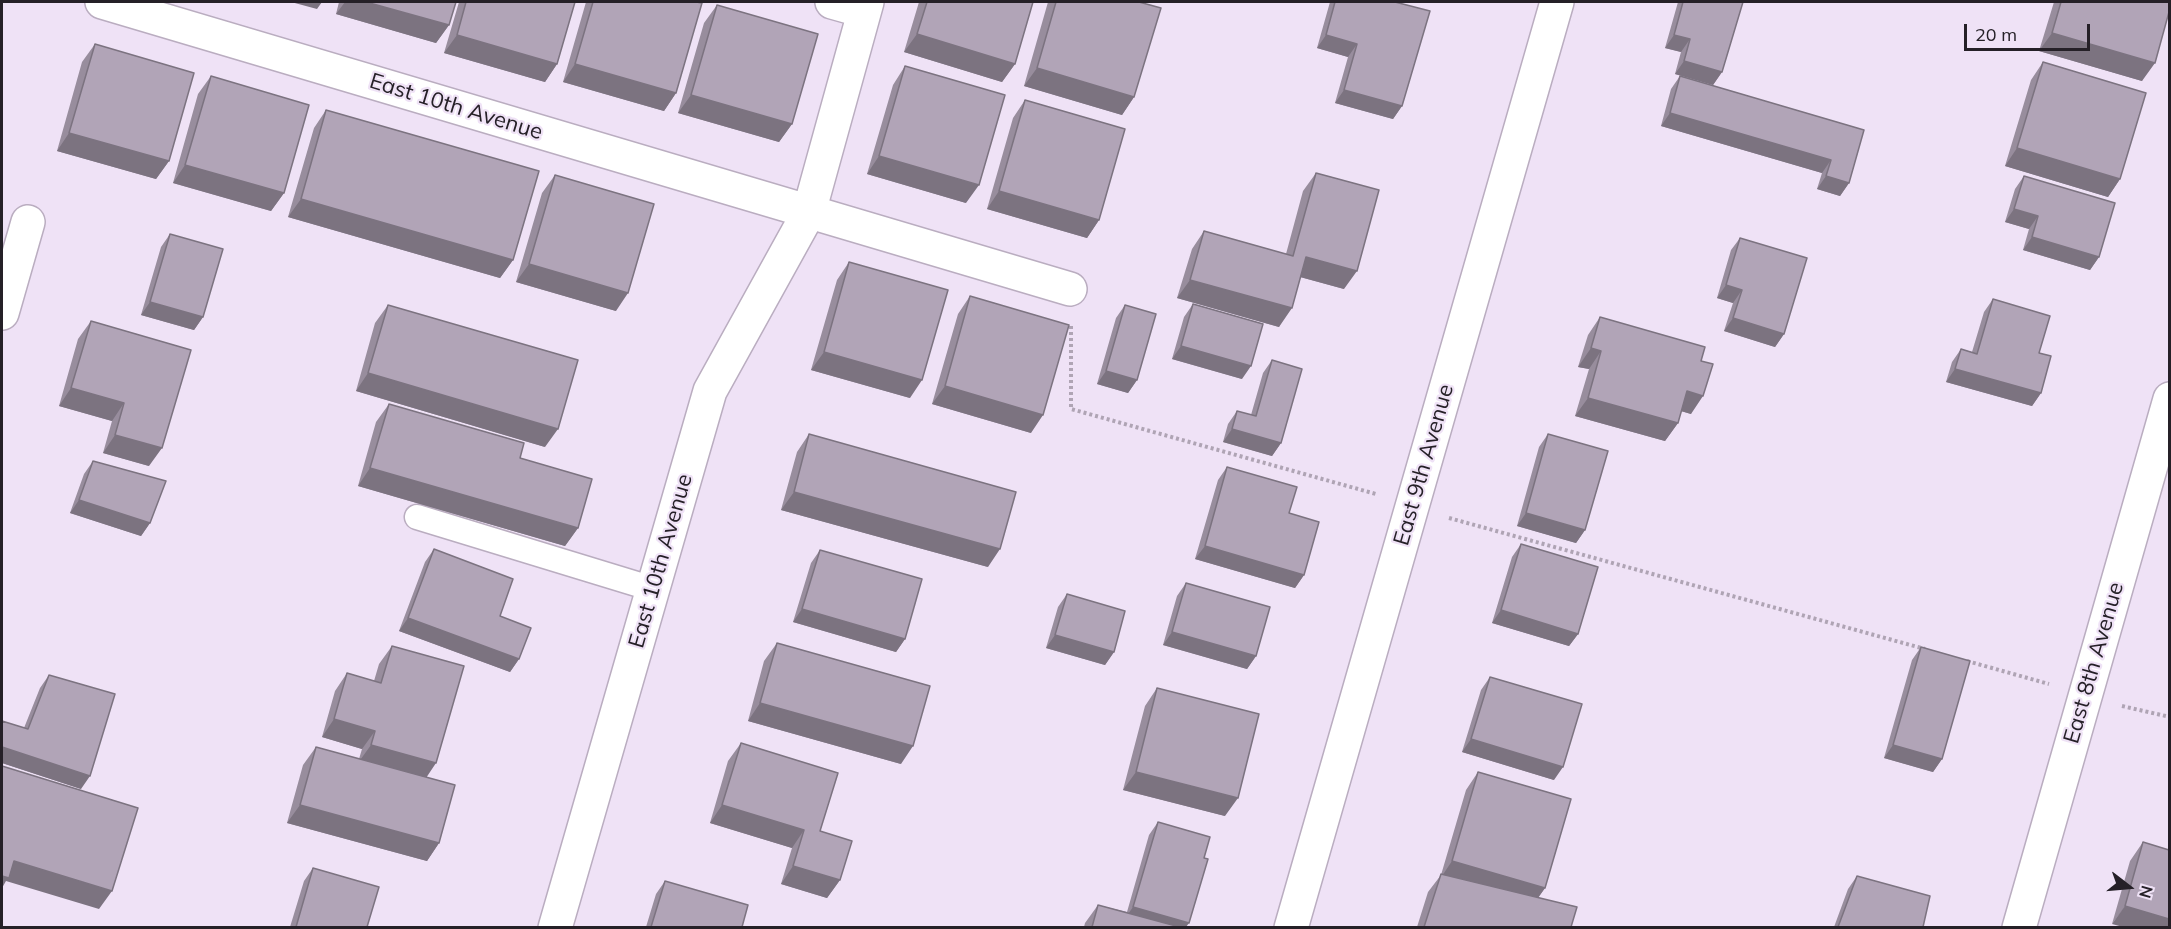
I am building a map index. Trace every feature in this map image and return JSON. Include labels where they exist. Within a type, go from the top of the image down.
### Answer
[{"type":"street","name":"East 10th Avenue","points":[[102,2],[1070,289]]},
{"type":"street","name":"East 10th Avenue","points":[[555,927],[710,391],[809,212],[866,6],[832,2]]},
{"type":"street","name":"East 9th Avenue","points":[[1291,927],[1557,2]]},
{"type":"street","points":[[2,313],[28,222]]},
{"type":"street","name":"East 8th Avenue","points":[[2019,927],[2169,399]]},
{"type":"lane","points":[[417,517],[653,589]]},
{"type":"path","points":[[1070,289],[1071,409],[1369,491],[1412,506],[1933,652]]},
{"type":"path","points":[[1967,661],[2085,697],[2169,717]]},
{"type":"building","points":[[366,2],[456,2],[449,25]]},
{"type":"building","points":[[466,2],[575,2],[557,64],[457,35]]},
{"type":"building","points":[[593,2],[702,3],[676,93],[575,64]]},
{"type":"building","points":[[927,2],[1033,2],[1015,64],[917,34]]},
{"type":"building","points":[[1056,2],[1139,2],[1161,8],[1134,97],[1037,68]]},
{"type":"building","points":[[1335,2],[1395,2],[1430,11],[1402,106],[1344,90],[1357,44],[1326,35]]},
{"type":"building","points":[[1683,2],[1743,2],[1722,72],[1684,61],[1690,39],[1674,35]]},
{"type":"building","points":[[2061,2],[2169,2],[2169,12],[2155,63],[2052,33]]},
{"type":"building","points":[[717,5],[818,34],[792,124],[691,95]]},
{"type":"building","points":[[95,44],[194,73],[169,161],[69,133]]},
{"type":"building","points":[[2043,62],[2146,93],[2120,179],[2017,148]]},
{"type":"building","points":[[905,66],[1005,95],[979,185],[879,156]]},
{"type":"building","points":[[211,76],[309,105],[284,193],[185,165]]},
{"type":"building","points":[[1680,76],[1864,130],[1849,183],[1826,176],[1831,160],[1670,113]]},
{"type":"building","points":[[1025,100],[1125,129],[1099,220],[999,191]]},
{"type":"building","points":[[326,110],[539,171],[513,260],[301,199]]},
{"type":"building","points":[[1316,173],[1379,190],[1357,271],[1306,257],[1292,308],[1190,280],[1204,231],[1293,256]]},
{"type":"building","points":[[555,175],[654,204],[628,293],[529,264]]},
{"type":"building","points":[[2024,176],[2115,203],[2099,257],[2032,237],[2038,216],[2014,209]]},
{"type":"building","points":[[170,234],[223,249],[203,317],[150,302]]},
{"type":"building","points":[[1740,238],[1807,258],[1784,334],[1733,318],[1742,290],[1726,285]]},
{"type":"building","points":[[849,262],[948,290],[922,380],[824,352]]},
{"type":"building","points":[[970,296],[1069,325],[1043,415],[945,386]]},
{"type":"building","points":[[1993,299],[2050,316],[2039,353],[2051,356],[2041,393],[1955,369],[1961,349],[1977,354]]},
{"type":"building","points":[[1193,304],[1263,324],[1251,366],[1181,346]]},
{"type":"building","points":[[388,305],[578,360],[558,429],[368,373]]},
{"type":"building","points":[[1125,305],[1156,314],[1137,380],[1106,371]]},
{"type":"building","points":[[1600,317],[1705,347],[1701,361],[1713,364],[1703,396],[1687,391],[1678,423],[1588,398],[1601,351],[1591,348]]},
{"type":"building","points":[[91,321],[191,350],[162,448],[115,435],[124,403],[71,388]]},
{"type":"building","points":[[1272,360],[1302,369],[1281,443],[1232,429],[1237,411],[1256,416]]},
{"type":"building","points":[[389,404],[524,443],[520,458],[592,479],[578,528],[370,468]]},
{"type":"building","points":[[809,434],[1016,492],[1000,549],[794,492]]},
{"type":"building","points":[[1548,434],[1608,451],[1585,530],[1526,513]]},
{"type":"building","points":[[93,461],[166,481],[150,523],[79,500]]},
{"type":"building","points":[[1227,467],[1297,487],[1289,513],[1319,522],[1304,575],[1205,546]]},
{"type":"building","points":[[1521,544],[1598,567],[1578,634],[1501,610]]},
{"type":"building","points":[[434,549],[513,579],[500,616],[531,628],[519,659],[408,618]]},
{"type":"building","points":[[820,550],[922,579],[905,639],[802,609]]},
{"type":"building","points":[[1186,583],[1270,607],[1256,656],[1172,632]]},
{"type":"building","points":[[1067,594],[1125,611],[1114,652],[1055,635]]},
{"type":"building","points":[[777,643],[930,686],[913,746],[760,703]]},
{"type":"building","points":[[392,646],[464,666],[436,763],[371,745],[375,731],[334,719],[347,673],[381,683]]},
{"type":"building","points":[[1921,647],[1970,661],[1942,759],[1893,745]]},
{"type":"building","points":[[49,675],[115,694],[90,776],[2,747],[2,721],[28,729]]},
{"type":"building","points":[[1490,677],[1582,704],[1563,767],[1471,739]]},
{"type":"building","points":[[1157,688],[1259,714],[1238,798],[1136,772]]},
{"type":"building","points":[[741,743],[838,773],[820,831],[852,841],[840,880],[793,866],[804,830],[722,805]]},
{"type":"building","points":[[316,747],[455,785],[439,843],[300,805]]},
{"type":"building","points":[[2,766],[138,808],[112,891],[14,861],[9,878],[2,876]]},
{"type":"building","points":[[1478,772],[1571,799],[1545,888],[1452,861]]},
{"type":"building","points":[[1158,822],[1210,837],[1204,858],[1208,859],[1189,923],[1133,907]]},
{"type":"building","points":[[2143,842],[2169,850],[2169,919],[2125,906]]},
{"type":"building","points":[[313,868],[379,887],[367,927],[296,927]]},
{"type":"building","points":[[1441,874],[1577,907],[1571,927],[1424,927]]},
{"type":"building","points":[[1857,876],[1930,896],[1923,927],[1838,927]]},
{"type":"building","points":[[665,881],[748,905],[742,927],[651,927]]},
{"type":"building","points":[[1098,905],[1176,926],[1176,927],[1092,927]]}]
